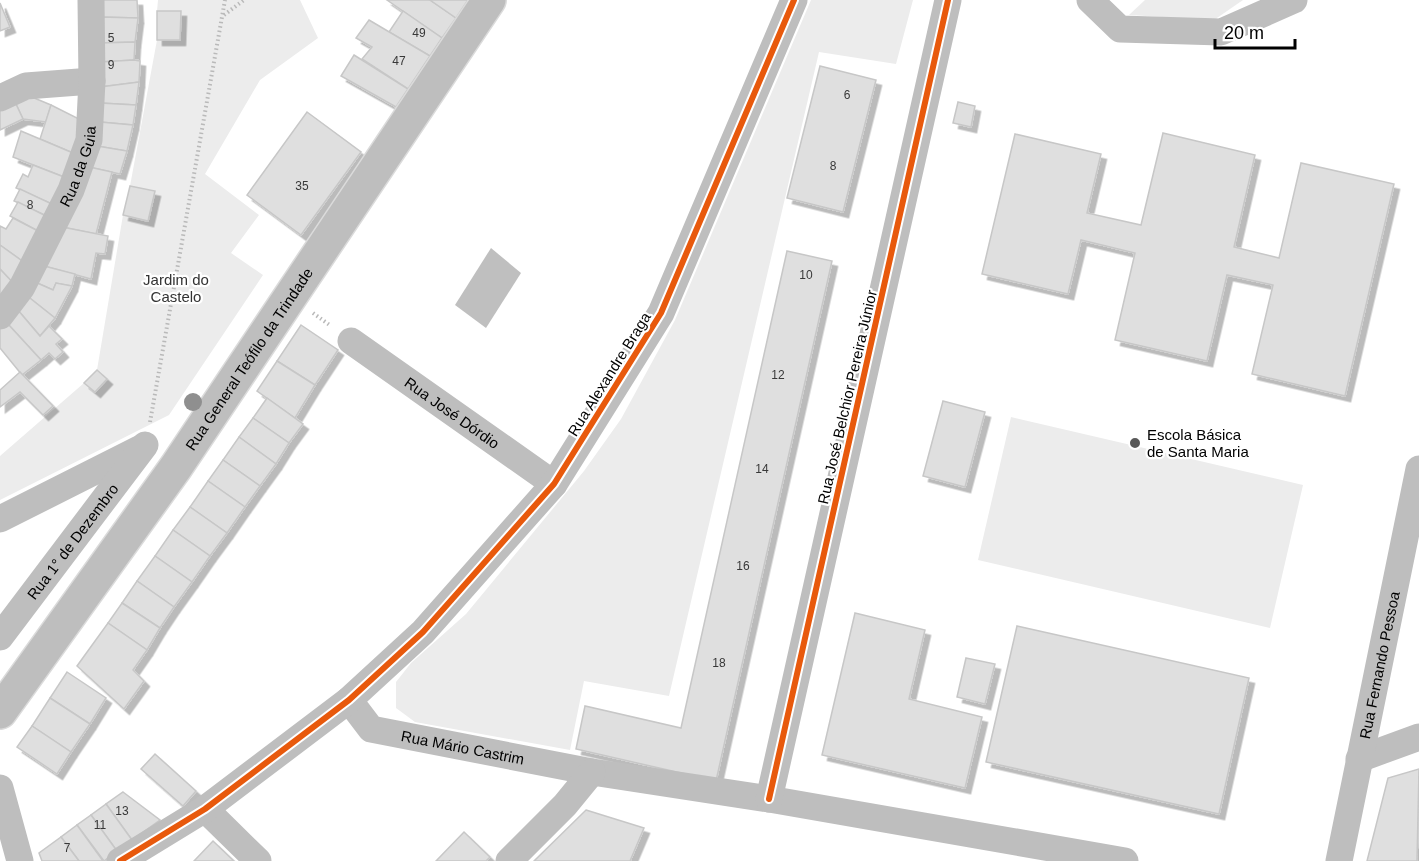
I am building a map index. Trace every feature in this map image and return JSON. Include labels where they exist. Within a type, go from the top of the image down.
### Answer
[{"type":"main road","name":"Rua General Teófilo da Trindade","points":[[0,712],[176,467],[489,0]]},
{"type":"street","name":"Rua da Guia","points":[[0,316],[22,287],[71,190],[89,140],[92,81],[91,0]]},
{"type":"street","name":"Rua Alexandre Braga","points":[[120,861],[205,809],[349,700],[423,632],[554,484],[661,313],[794,0]]},
{"type":"street","name":"Rua José Belchior Pereira Júnior","points":[[769,800],[948,0]]},
{"type":"street","points":[[1090,0],[1120,29],[1221,32],[1294,0]]},
{"type":"street","points":[[0,98],[26,86],[92,81]]},
{"type":"street","name":"Rua José Dórdio","points":[[351,340],[554,484]]},
{"type":"street","points":[[0,519],[145,445],[176,467]]},
{"type":"street","name":"Rua 1° de Dezembro","points":[[0,637],[145,445]]},
{"type":"street","name":"Rua Fernando Pessoa","points":[[1339,861],[1419,469]]},
{"type":"street","name":"Rua Mário Castrim","points":[[349,700],[370,729],[592,772],[1125,861]]},
{"type":"street","points":[[1359,759],[1419,737]]},
{"type":"street","points":[[509,861],[565,805],[592,772]]},
{"type":"street","points":[[0,788],[20,861]]},
{"type":"street","points":[[205,809],[258,861]]},
{"type":"path","points":[[145,445],[224,16],[225,0]]},
{"type":"path","points":[[224,16],[244,0]]},
{"type":"path","points":[[291,296],[351,340]]},
{"type":"green space","name":"Jardim do Castelo","points":[[158,0],[300,0],[318,38],[260,80],[205,174],[259,215],[231,253],[263,275],[169,415],[0,500],[0,456],[84,383],[95,392],[107,379],[97,370],[123,215],[148,221],[155,192],[130,186],[157,40],[180,39],[181,12],[157,11]]},
{"type":"green space","points":[[811,0],[913,0],[896,64],[819,52],[669,696],[584,681],[570,750],[415,722],[396,708],[396,682],[411,663],[466,614],[584,471],[621,419],[675,320]]},
{"type":"green space","points":[[1145,0],[1243,0],[1214,20],[1129,15]]},
{"type":"green space","points":[[1011,417],[1303,485],[1270,628],[978,560]]},
{"type":"shaded area","points":[[491,248],[521,273],[486,328],[455,305]]},
{"type":"building","points":[[101,0],[137,0],[138,18],[100,17]]},
{"type":"building","points":[[387,0],[430,0],[456,18],[442,38]]},
{"type":"building","points":[[430,0],[468,0],[456,18]]},
{"type":"building","points":[[0,3],[10,27],[0,31]]},
{"type":"building","points":[[157,11],[181,11],[180,40],[157,40]]},
{"type":"building","points":[[403,11],[442,38],[430,56],[389,32]]},
{"type":"building","points":[[100,17],[138,18],[135,42],[99,43]]},
{"type":"building","points":[[369,20],[430,56],[408,89],[362,59],[372,47],[356,38]]},
{"type":"building","points":[[135,42],[134,60],[100,62],[99,43]]},
{"type":"building","points":[[354,55],[408,89],[396,107],[341,76]]},
{"type":"building","points":[[140,61],[139,82],[100,87],[100,62]]},
{"type":"building","points":[[820,66],[876,80],[843,212],[787,198]]},
{"type":"building","points":[[139,82],[136,105],[100,103],[100,87]]},
{"type":"building","points":[[27,95],[51,105],[46,122],[23,119],[15,102]]},
{"type":"building","points":[[15,102],[23,119],[0,130],[0,108]]},
{"type":"building","points":[[958,102],[975,106],[971,127],[953,123]]},
{"type":"building","points":[[100,103],[136,105],[133,125],[100,122]]},
{"type":"building","points":[[51,105],[87,123],[73,153],[40,139]]},
{"type":"building","points":[[307,112],[361,152],[301,235],[247,195]]},
{"type":"building","points":[[100,122],[133,125],[127,151],[97,146]]},
{"type":"building","points":[[21,131],[73,153],[64,177],[13,157]]},
{"type":"building","points":[[1163,133],[1255,155],[1234,247],[1279,258],[1301,163],[1394,184],[1345,396],[1252,374],[1273,285],[1227,275],[1207,361],[1115,340],[1135,253],[1081,240],[1068,294],[982,274],[1015,134],[1101,154],[1087,213],[1141,225]]},
{"type":"building","points":[[97,146],[127,151],[120,174],[89,167]]},
{"type":"building","points":[[33,165],[64,177],[59,207],[16,188],[23,174],[28,177]]},
{"type":"building","points":[[89,167],[112,172],[96,234],[62,227]]},
{"type":"building","points":[[130,186],[155,191],[148,221],[123,215]]},
{"type":"building","points":[[20,189],[54,205],[49,217],[14,201]]},
{"type":"building","points":[[18,202],[48,217],[40,232],[10,216]]},
{"type":"building","points":[[13,218],[40,232],[25,263],[0,245],[0,226],[6,229]]},
{"type":"building","points":[[62,227],[108,236],[105,254],[96,253],[91,279],[44,266]]},
{"type":"building","points":[[0,245],[25,263],[16,286],[0,269]]},
{"type":"building","points":[[787,251],[832,261],[716,781],[576,749],[585,706],[681,728]]},
{"type":"building","points":[[44,266],[75,274],[72,286],[56,283],[53,290],[35,282]]},
{"type":"building","points":[[0,269],[16,286],[0,307]]},
{"type":"building","points":[[35,282],[53,290],[56,283],[72,286],[55,318],[26,295]]},
{"type":"building","points":[[26,295],[55,318],[40,336],[17,309]]},
{"type":"building","points":[[17,309],[40,336],[49,326],[62,339],[56,344],[63,352],[55,359],[49,353],[41,360],[7,323]]},
{"type":"building","points":[[7,323],[41,360],[22,375],[0,348],[0,329]]},
{"type":"building","points":[[301,325],[338,350],[315,385],[277,361]]},
{"type":"building","points":[[277,361],[315,385],[295,418],[257,391]]},
{"type":"building","points":[[97,370],[107,379],[95,392],[84,383]]},
{"type":"building","points":[[20,372],[53,406],[43,415],[20,392],[0,407],[0,390]]},
{"type":"building","points":[[267,398],[303,424],[289,443],[253,418]]},
{"type":"building","points":[[943,401],[985,412],[965,487],[923,476]]},
{"type":"building","points":[[253,418],[289,443],[276,464],[239,437]]},
{"type":"building","points":[[239,437],[276,464],[260,486],[223,460]]},
{"type":"building","points":[[223,460],[260,486],[245,507],[208,481]]},
{"type":"building","points":[[208,481],[245,507],[227,533],[190,507]]},
{"type":"building","points":[[190,507],[227,533],[210,556],[173,530]]},
{"type":"building","points":[[173,530],[210,556],[192,582],[155,556]]},
{"type":"building","points":[[155,556],[192,582],[174,607],[137,581]]},
{"type":"building","points":[[137,581],[174,607],[160,628],[122,603]]},
{"type":"building","points":[[122,603],[160,628],[147,650],[108,623]]},
{"type":"building","points":[[855,613],[925,630],[909,699],[982,717],[965,788],[822,755]]},
{"type":"building","points":[[108,623],[147,650],[133,670],[144,681],[124,709],[77,666]]},
{"type":"building","points":[[1017,626],[1249,678],[1219,814],[986,762]]},
{"type":"building","points":[[966,658],[995,664],[985,704],[957,697]]},
{"type":"building","points":[[67,672],[106,698],[90,724],[50,698]]},
{"type":"building","points":[[50,698],[90,724],[71,752],[32,726]]},
{"type":"building","points":[[32,726],[71,752],[57,774],[17,747]]},
{"type":"building","points":[[155,754],[196,791],[183,806],[141,769]]},
{"type":"building","points":[[1419,769],[1417,861],[1367,861],[1388,778]]},
{"type":"building","points":[[123,792],[160,820],[132,840],[106,804]]},
{"type":"building","points":[[106,804],[132,840],[117,851],[91,815]]},
{"type":"building","points":[[586,810],[644,828],[630,861],[534,861]]},
{"type":"building","points":[[91,815],[117,851],[104,861],[77,825]]},
{"type":"building","points":[[77,825],[103,861],[79,861],[61,837]]},
{"type":"building","points":[[464,832],[490,857],[486,861],[436,861]]},
{"type":"building","points":[[61,837],[79,861],[42,861],[39,853]]},
{"type":"building","points":[[213,841],[234,861],[194,861]]},
{"type":"cycle path","points":[[120,861],[205,809],[349,700],[423,632],[554,484],[661,313],[794,0]]},
{"type":"cycle path","points":[[769,799],[948,0]]},
{"type":"place","name":"Escola Básica de Santa Maria","points":[[1135,443]]}]
